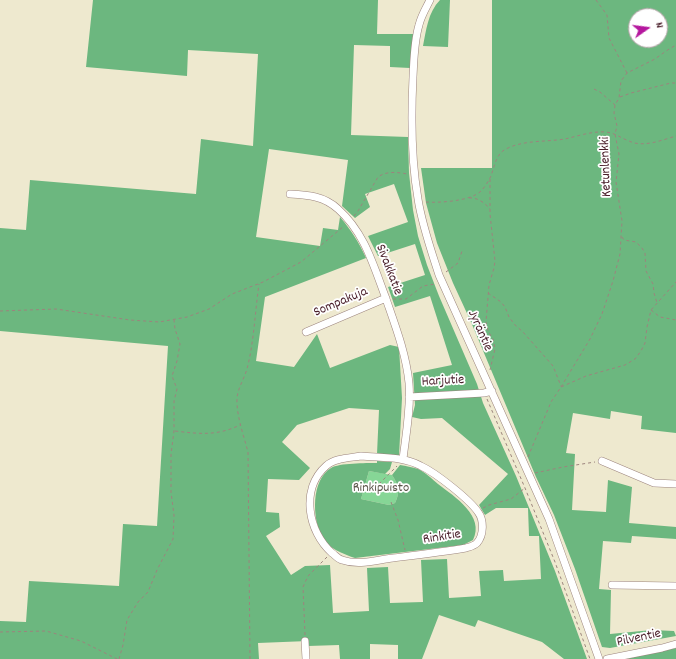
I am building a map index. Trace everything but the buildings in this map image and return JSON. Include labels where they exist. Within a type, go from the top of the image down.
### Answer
[{"type":"street","name":"Jyräntie","points":[[430,0],[419,24],[415,44],[412,102],[412,139],[415,177],[418,199],[427,239],[441,278],[549,519],[599,659]]},
{"type":"street","name":"Sivakkatie","points":[[290,194],[316,196],[337,208],[356,228],[369,252],[405,355],[410,398]]},
{"type":"street","name":"Sompakuja","points":[[306,332],[386,299]]},
{"type":"street","name":"Harjutie","points":[[402,459],[410,398],[484,393],[492,391]]},
{"type":"street","name":"Rinkitie","points":[[361,456],[402,459],[422,466],[455,489],[479,512],[483,523],[481,536],[476,544],[466,548],[373,562],[355,563],[340,560],[319,538],[311,517],[310,497],[317,476],[327,465],[343,459],[361,456]]},
{"type":"street","points":[[602,461],[654,483],[676,484]]},
{"type":"street","points":[[612,585],[676,586]]},
{"type":"street","points":[[305,641],[306,659]]},
{"type":"street","name":"Pilventie","points":[[607,659],[676,644]]},
{"type":"path","points":[[596,0],[607,15],[609,38],[627,73]]},
{"type":"path","points":[[594,89],[600,92],[615,105],[619,98],[621,80],[627,73],[656,59],[676,45]]},
{"type":"path","points":[[619,98],[631,93],[676,83]]},
{"type":"path","name":"Ketunlenkki","points":[[525,465],[552,402],[590,339],[602,314],[620,254],[622,221],[616,182],[619,154],[615,134],[615,105]]},
{"type":"path","points":[[467,198],[481,191],[490,178],[496,159],[500,153],[507,148],[532,142],[564,139],[600,132],[615,134],[629,142],[642,144],[676,136]]},
{"type":"path","points":[[0,311],[56,309],[130,320],[159,322],[187,316],[209,309],[232,294],[259,283],[301,262],[333,236],[358,211],[378,176],[393,172],[415,177]]},
{"type":"path","points":[[487,380],[495,349],[493,339],[487,327],[489,280],[495,261],[490,210],[490,178]]},
{"type":"path","points":[[418,199],[422,201],[441,202],[476,198],[488,206],[490,210]]},
{"type":"path","points":[[621,236],[624,240],[636,242],[645,253],[646,271],[653,284],[657,303]]},
{"type":"path","points":[[386,299],[406,299],[423,286],[430,285],[441,278],[458,263],[462,251]]},
{"type":"path","points":[[488,293],[501,302],[515,325],[553,366],[561,387],[586,376],[625,365],[635,359],[645,343],[651,310],[676,282]]},
{"type":"path","points":[[250,659],[248,452],[240,425],[237,392],[247,370],[259,283]]},
{"type":"path","points":[[651,310],[660,316],[676,320]]},
{"type":"path","points":[[0,632],[46,630],[81,641],[118,659],[123,645],[127,620],[138,602],[148,592],[157,570],[173,539],[174,515],[171,492],[171,454],[174,431],[174,401],[177,389],[172,376],[177,361],[180,344],[175,329],[174,319]]},
{"type":"path","points":[[484,393],[555,562],[590,659]]},
{"type":"path","points":[[174,431],[212,434],[227,431],[240,425]]},
{"type":"path","points":[[379,484],[394,470],[402,459]]},
{"type":"path","points":[[530,475],[563,467],[602,461]]},
{"type":"path","points":[[479,512],[489,505],[511,499],[525,488]]},
{"type":"path","points":[[391,502],[398,520],[407,556]]},
{"type":"path","points":[[305,641],[303,587],[308,576],[332,552]]},
{"type":"green space","points":[[93,0],[378,0],[377,34],[413,34],[410,68],[390,67],[390,46],[354,45],[351,135],[408,137],[409,173],[413,210],[418,236],[427,265],[477,384],[483,403],[516,476],[555,571],[587,659],[564,659],[542,642],[478,620],[475,627],[439,615],[422,659],[398,659],[398,645],[370,644],[370,659],[340,659],[339,645],[308,646],[308,641],[258,643],[259,659],[0,659],[0,621],[26,622],[29,581],[119,586],[123,524],[157,526],[168,346],[0,331],[0,228],[26,230],[30,180],[196,194],[201,139],[253,146],[258,54],[188,50],[187,76],[86,67]],"holes":[[[269,149],[348,160],[342,206],[355,218],[370,207],[365,194],[394,184],[408,222],[368,236],[378,256],[415,244],[425,275],[388,287],[395,307],[430,296],[452,365],[413,373],[415,405],[412,417],[421,419],[442,418],[508,474],[479,505],[485,515],[496,508],[528,508],[529,536],[539,536],[541,579],[504,581],[503,570],[479,571],[481,596],[449,598],[447,559],[421,560],[423,602],[390,603],[388,567],[367,568],[369,611],[333,613],[330,565],[305,566],[291,575],[266,536],[280,527],[279,513],[266,512],[268,479],[299,480],[310,468],[282,442],[297,425],[349,408],[379,410],[377,454],[399,456],[402,398],[399,347],[390,345],[330,368],[317,334],[294,367],[256,361],[265,297],[366,258],[361,247],[340,217],[338,230],[323,228],[320,246],[256,237]]]},
{"type":"green space","points":[[440,0],[450,0],[448,47],[423,46],[430,16]]},
{"type":"green space","points":[[492,0],[676,0],[676,433],[641,429],[642,416],[611,411],[610,419],[573,413],[566,453],[575,454],[572,510],[606,512],[608,480],[632,487],[629,523],[676,527],[676,539],[632,536],[631,543],[603,541],[599,589],[611,590],[610,634],[652,630],[674,631],[676,636],[610,648],[602,647],[575,569],[554,515],[536,477],[437,243],[426,203],[421,168],[492,168]]},
{"type":"green space","points":[[377,461],[392,462],[390,469],[385,474],[369,471],[361,499],[389,505],[395,503],[398,496],[398,489],[392,475],[400,465],[418,469],[460,501],[472,515],[476,531],[473,540],[463,545],[355,558],[328,544],[322,537],[316,520],[315,510],[317,490],[324,474],[335,466],[377,463]]},
{"type":"green space","name":"Rinkipuisto","points":[[369,471],[392,475],[398,489],[398,496],[395,503],[389,505],[361,499]]},
{"type":"green space","points":[[676,648],[676,659],[625,659]]}]
